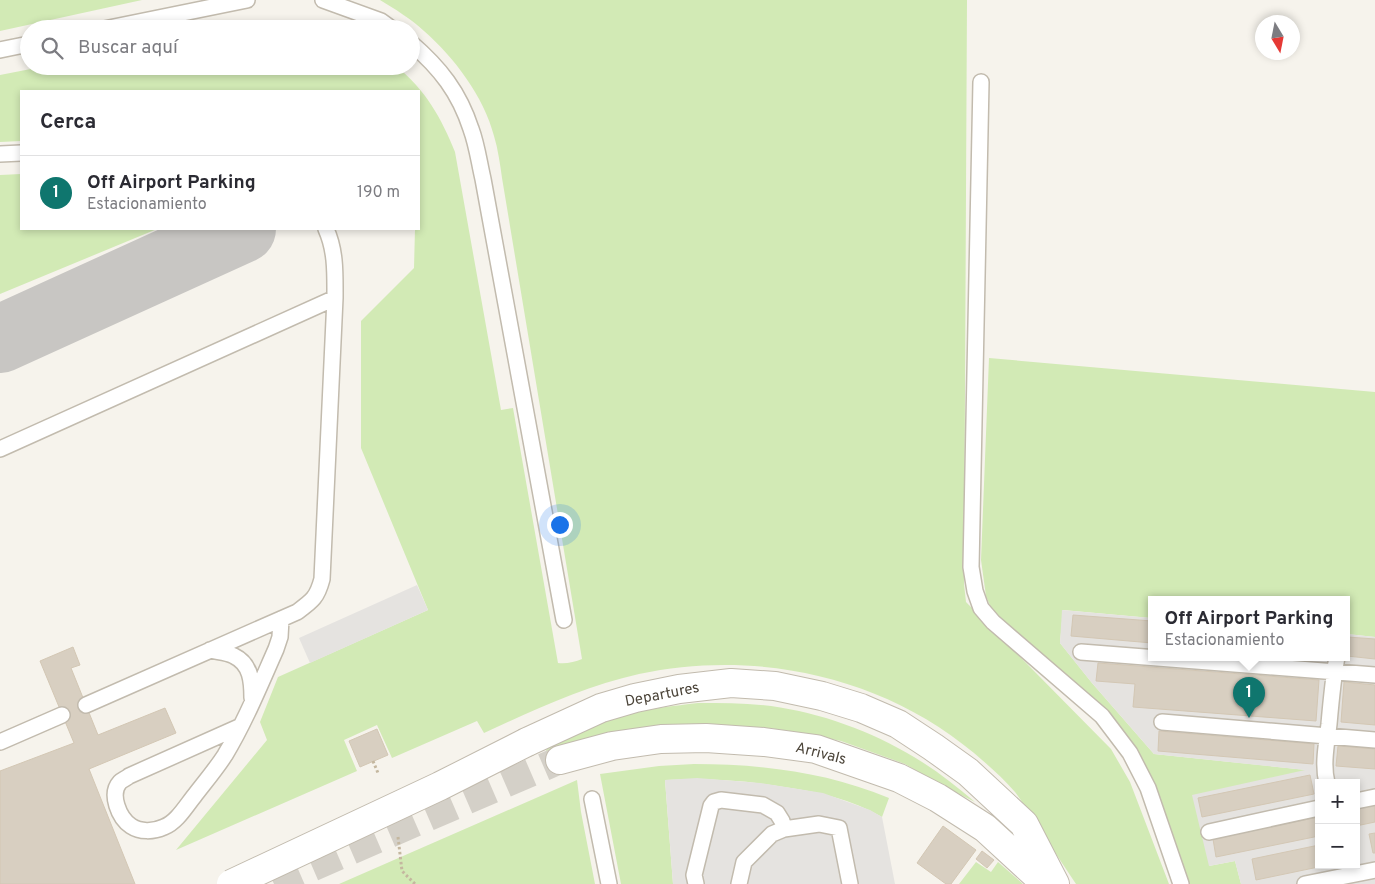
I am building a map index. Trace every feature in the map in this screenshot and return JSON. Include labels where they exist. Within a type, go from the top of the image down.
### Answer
[{"type":"street","name":"Departures","points":[[231,884],[601,708],[635,698],[679,689],[731,684],[775,686],[822,696],[861,708],[898,724],[968,772],[1024,824],[1055,884]]},
{"type":"street","name":"Arrivals","points":[[560,760],[612,746],[661,738],[706,738],[764,742],[816,749],[899,778],[938,798],[985,828],[1046,884]]},
{"type":"lane","points":[[148,20],[247,0]]},
{"type":"lane","points":[[323,0],[378,20]]},
{"type":"lane","points":[[0,50],[20,46]]},
{"type":"lane","points":[[420,51],[449,83],[463,107],[472,131],[564,620]]},
{"type":"lane","points":[[981,82],[971,567],[975,591],[981,608],[993,622],[1102,716],[1130,753],[1148,788],[1181,884]]},
{"type":"lane","points":[[0,154],[20,153]]},
{"type":"lane","points":[[86,705],[297,612],[311,602],[319,590],[322,579],[335,298],[335,261],[330,237],[326,230]]},
{"type":"lane","points":[[0,449],[335,298]]},
{"type":"lane","points":[[241,726],[129,776],[120,782],[116,790],[116,805],[124,820],[131,826],[154,831],[166,827],[180,815],[224,756],[241,726],[276,649],[280,637],[281,619]]},
{"type":"lane","points":[[210,650],[234,656],[243,662],[249,671],[252,683],[252,702]]},
{"type":"lane","points":[[1082,652],[1148,655]]},
{"type":"lane","points":[[1272,661],[1336,664],[1375,675]]},
{"type":"lane","points":[[1326,779],[1327,736],[1336,664]]},
{"type":"lane","points":[[0,742],[62,715]]},
{"type":"lane","points":[[1162,722],[1375,740]]},
{"type":"lane","points":[[1360,800],[1375,797]]},
{"type":"lane","points":[[592,799],[609,884]]},
{"type":"lane","points":[[696,884],[694,875],[711,806],[714,802],[721,800],[763,805],[777,813],[784,829]]},
{"type":"lane","points":[[1209,832],[1315,809]]},
{"type":"lane","points":[[739,884],[744,862],[772,834],[784,829],[819,824],[839,828],[850,884]]},
{"type":"lane","points":[[1305,884],[1375,870]]},
{"type":"path","points":[[373,761],[378,773]]},
{"type":"path","points":[[398,837],[402,871],[415,884]]},
{"type":"green space","points":[[0,0],[142,0],[50,20],[20,20],[20,27],[0,31]]},
{"type":"green space","points":[[380,0],[967,0],[964,584],[966,602],[1111,749],[1130,782],[1169,884],[1076,884],[1015,792],[974,753],[938,726],[899,705],[858,688],[816,675],[772,668],[728,665],[683,667],[619,679],[560,699],[484,733],[477,721],[392,758],[377,725],[344,740],[357,771],[176,850],[267,740],[260,722],[278,677],[428,610],[361,448],[361,321],[414,268],[415,230],[420,230],[420,90],[432,105],[455,152],[501,410],[513,408],[558,663],[582,659],[494,136],[483,107],[457,65],[420,28],[420,20],[410,20]]},
{"type":"green space","points":[[20,71],[20,75],[406,75],[420,90],[20,90],[20,141],[0,142],[0,75]]},
{"type":"green space","points":[[20,174],[20,230],[155,230],[0,294],[0,175]]},
{"type":"green space","points":[[989,358],[1375,392],[1375,637],[1350,634],[1350,596],[1148,596],[1148,618],[1063,610],[1060,643],[1154,754],[1307,770],[1209,866],[1235,861],[1241,884],[1185,884],[1145,769],[1001,622],[991,608],[986,596],[981,560]]},
{"type":"green space","points":[[698,703],[771,706],[808,713],[845,724],[881,739],[914,757],[946,778],[975,802],[905,764],[841,741],[769,728],[699,727],[573,750],[547,760],[546,751],[548,746],[606,721],[662,707]]},
{"type":"green space","points":[[719,764],[793,771],[842,782],[889,798],[882,817],[847,801],[797,789],[724,780],[665,780],[673,884],[621,884],[600,774],[659,766]]},
{"type":"green space","points":[[577,780],[581,812],[595,884],[339,884]]},
{"type":"green space","points":[[976,862],[991,872],[998,862],[1023,884],[959,884]]},
{"type":"shaded area","points":[[417,585],[428,610],[310,663],[299,638]]},
{"type":"shaded area","points":[[1062,610],[1148,618],[1148,661],[1350,661],[1350,634],[1375,637],[1375,884],[1241,884],[1235,861],[1209,866],[1192,795],[1305,770],[1154,754],[1060,643]]},
{"type":"shaded area","points":[[697,778],[760,783],[823,793],[870,810],[882,817],[895,884],[673,884],[665,780]]},
{"type":"building","points":[[1073,615],[1148,621],[1148,643],[1071,636]]},
{"type":"building","points":[[1350,637],[1375,639],[1375,659],[1350,656]]},
{"type":"building","points":[[73,647],[80,665],[71,668],[98,735],[165,708],[176,733],[89,769],[135,884],[0,884],[0,771],[74,743],[40,661]]},
{"type":"building","points":[[1098,663],[1319,680],[1316,721],[1133,707],[1135,684],[1096,681]]},
{"type":"building","points":[[1344,682],[1375,685],[1375,725],[1341,722]]},
{"type":"building","points":[[377,729],[388,755],[360,767],[349,741]]},
{"type":"building","points":[[1159,731],[1314,744],[1313,764],[1158,751]]},
{"type":"building","points":[[1338,746],[1375,749],[1375,769],[1336,766]]},
{"type":"building","points":[[1310,775],[1314,794],[1202,817],[1198,798]]},
{"type":"building","points":[[1375,801],[1375,822],[1360,825],[1360,804]]},
{"type":"building","points":[[1315,818],[1315,837],[1216,857],[1213,839]]},
{"type":"building","points":[[943,826],[976,850],[951,884],[946,884],[917,863]]},
{"type":"building","points":[[1375,833],[1375,853],[1373,853],[1369,834]]},
{"type":"building","points":[[1315,846],[1315,868],[1256,880],[1252,859]]},
{"type":"building","points":[[982,851],[994,860],[987,868],[976,859]]},
{"type":"taxiway","points":[[0,339],[240,230]]},
{"type":"tunnel","points":[[274,884],[560,760]]},
{"type":"place","name":"Off Airport Parking","points":[[1249,718]]}]
